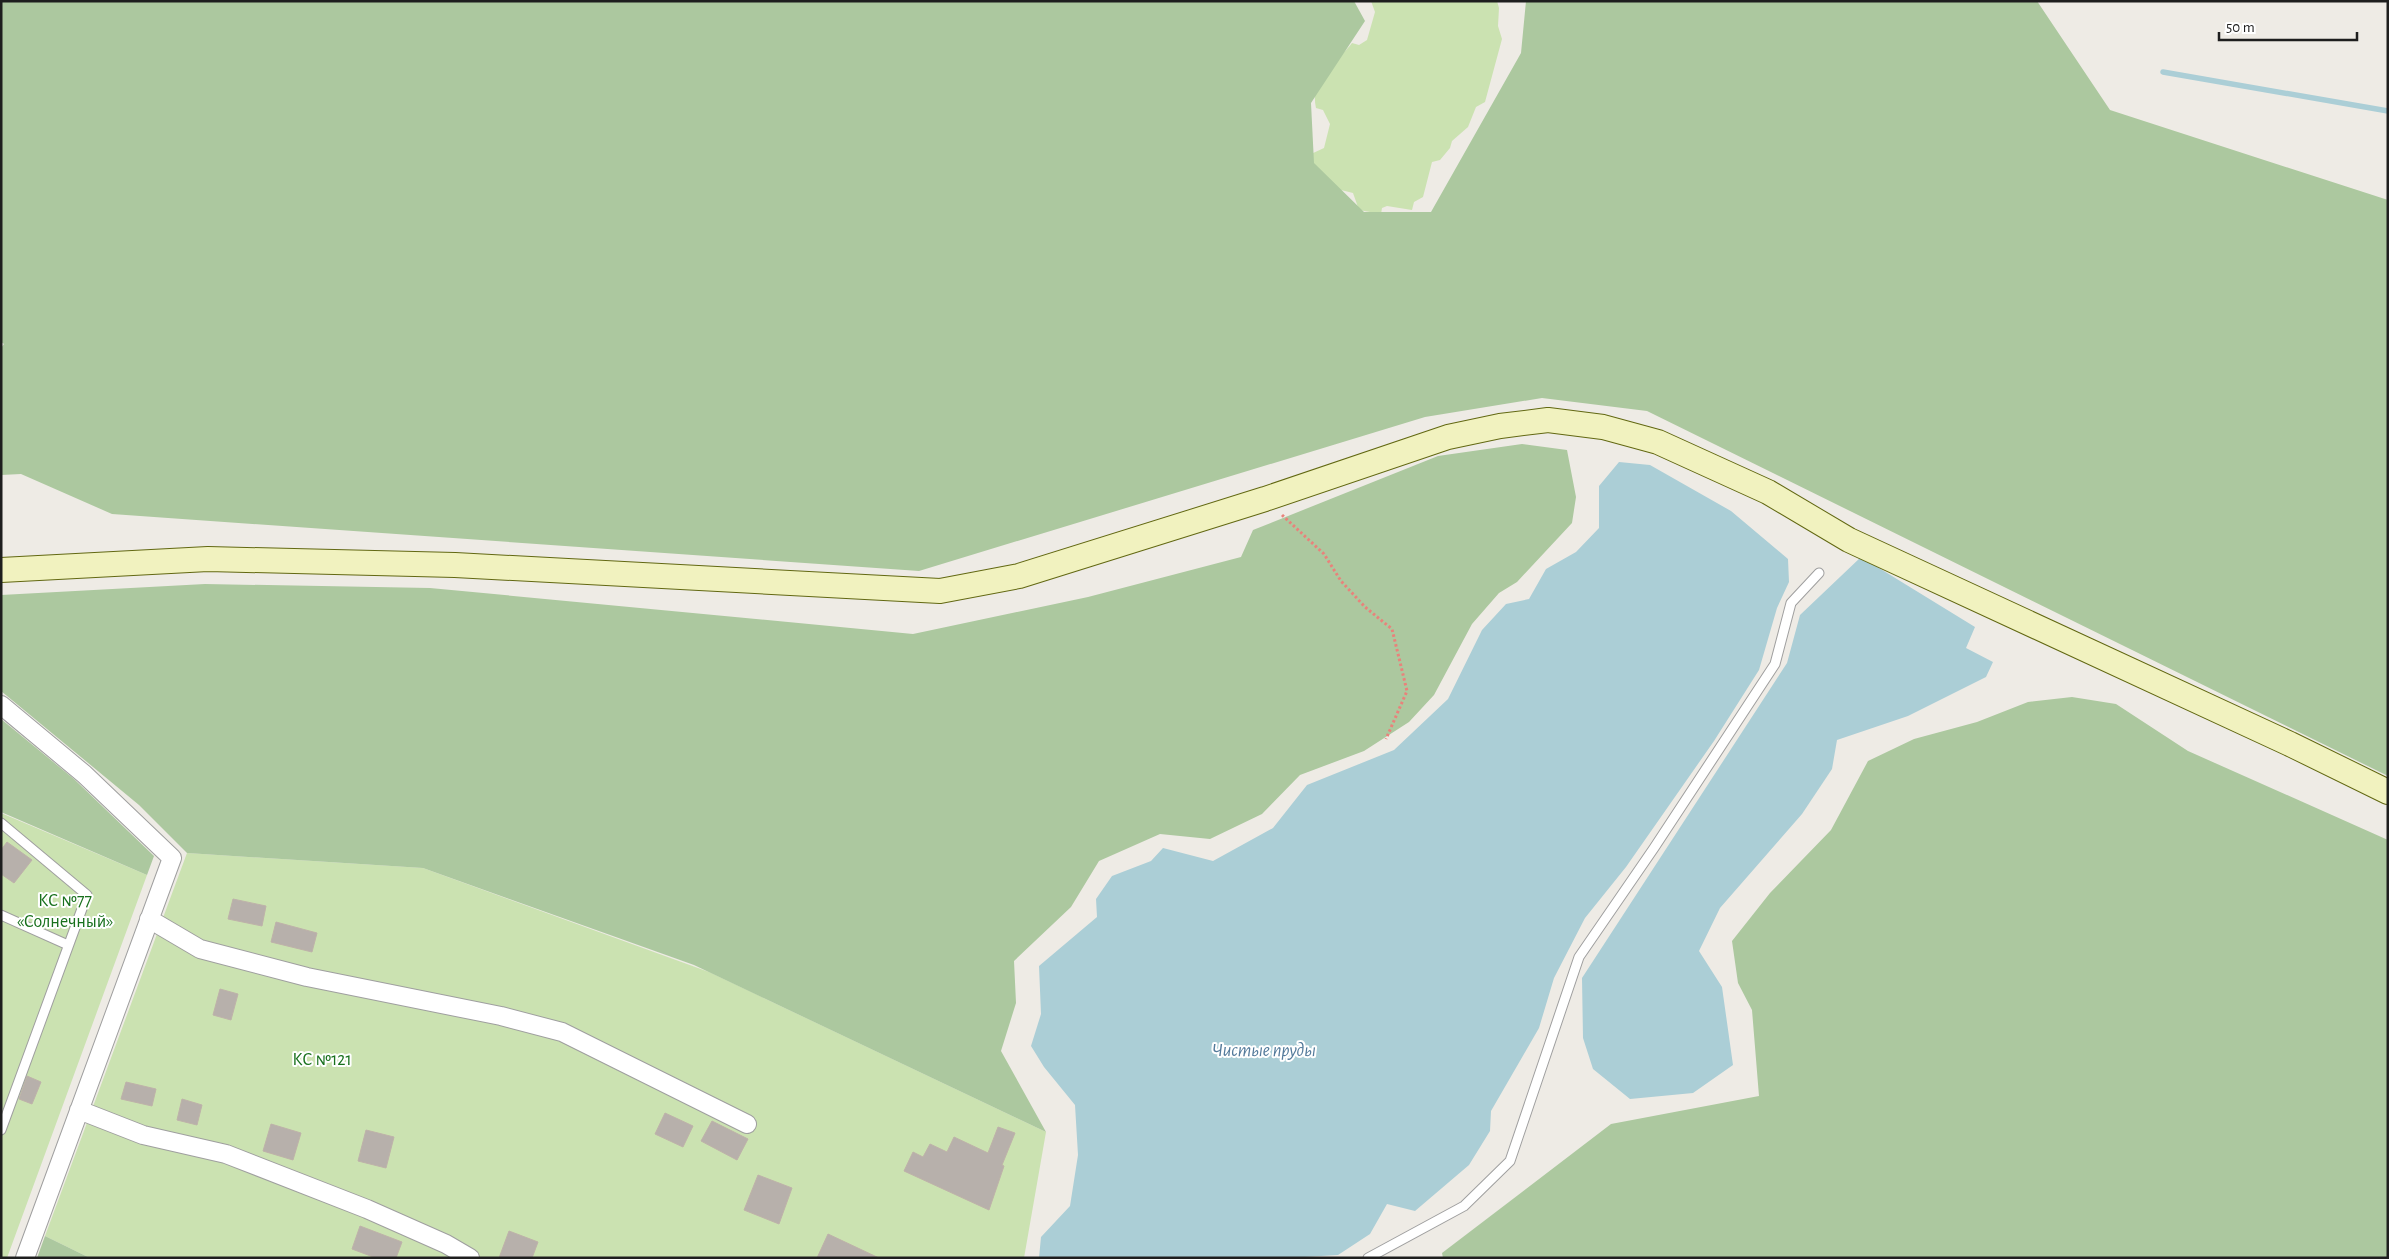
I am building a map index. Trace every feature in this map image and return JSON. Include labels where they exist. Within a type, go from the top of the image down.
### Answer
[{"type":"main road","points":[[1,570],[208,559],[455,565],[940,591],[1019,576],[1265,499],[1457,435],[1500,426],[1548,420],[1603,427],[1658,442],[1768,492],[1849,540],[2290,744],[2388,792]]},
{"type":"street","points":[[1,705],[84,774],[172,858],[25,1258]]},
{"type":"street","points":[[150,919],[200,949],[308,977],[501,1016],[562,1032],[747,1124]]},
{"type":"street","points":[[79,1110],[143,1135],[235,1157],[367,1209],[446,1244],[470,1258]]},
{"type":"lane","points":[[1368,1258],[1464,1206],[1510,1161],[1579,957],[1776,664],[1791,603],[1819,573]]},
{"type":"lane","points":[[1,823],[87,895],[2,1124]]},
{"type":"lane","points":[[1,915],[68,945]]},
{"type":"path","points":[[1265,499],[1324,554],[1341,581],[1365,607],[1392,629],[1407,691],[1386,739]]},
{"type":"green space","points":[[1,1],[1354,1],[1365,21],[1311,103],[1314,163],[1364,212],[1431,212],[1521,53],[1526,1],[2037,1],[2110,110],[2388,200],[2388,776],[1647,411],[1542,398],[1425,417],[919,571],[112,514],[21,474],[1,475],[1,348],[4,344],[1,342]]},
{"type":"green space","points":[[1371,1],[1497,1],[1499,8],[1498,26],[1502,39],[1485,102],[1476,107],[1468,127],[1452,141],[1450,148],[1440,160],[1432,162],[1423,197],[1414,202],[1412,210],[1387,206],[1382,208],[1381,214],[1359,210],[1353,193],[1321,185],[1312,178],[1311,154],[1324,148],[1330,124],[1323,110],[1316,108],[1316,88],[1325,72],[1352,43],[1359,45],[1367,40],[1375,12]]},
{"type":"green space","points":[[1522,444],[1567,450],[1576,497],[1572,523],[1517,582],[1499,593],[1472,624],[1434,695],[1409,722],[1364,751],[1300,775],[1262,814],[1210,839],[1160,834],[1099,861],[1071,907],[1014,961],[1016,1003],[1001,1051],[1046,1132],[694,965],[423,868],[187,853],[139,805],[1,691],[1,595],[205,584],[430,588],[913,634],[1088,597],[1241,557],[1253,530],[1438,456]]},
{"type":"green space","points":[[2072,697],[2116,704],[2188,751],[2388,840],[2388,1258],[1443,1258],[1442,1253],[1611,1124],[1759,1096],[1752,1010],[1738,983],[1732,941],[1770,893],[1831,830],[1868,761],[1914,739],[1977,722],[2028,702]]},
{"type":"green space","points":[[1,719],[74,779],[154,856],[147,875],[1,812]]},
{"type":"green space","name":"КС №77 «Солнечный»","points":[[1,813],[147,875],[7,1258],[1,1258]]},
{"type":"green space","name":"КС №121","points":[[187,853],[423,868],[709,972],[1046,1132],[1024,1258],[90,1258],[45,1236]]},
{"type":"green space","points":[[45,1236],[90,1258],[37,1258]]},
{"type":"water","name":"Чистые пруды","points":[[1619,462],[1650,465],[1731,511],[1788,559],[1789,582],[1777,608],[1759,670],[1714,741],[1626,867],[1585,918],[1554,978],[1539,1028],[1491,1111],[1490,1131],[1469,1165],[1415,1211],[1387,1204],[1370,1234],[1338,1255],[1288,1258],[1039,1258],[1041,1237],[1070,1206],[1078,1155],[1075,1105],[1044,1067],[1031,1046],[1041,1014],[1039,966],[1097,917],[1096,899],[1112,876],[1151,861],[1163,848],[1213,861],[1273,828],[1307,785],[1394,750],[1448,699],[1482,630],[1506,604],[1529,599],[1546,569],[1576,552],[1599,528],[1599,486]]},
{"type":"water","points":[[1861,557],[1975,627],[1966,648],[1993,662],[1986,677],[1908,716],[1837,740],[1832,769],[1802,814],[1720,908],[1699,951],[1722,987],[1733,1065],[1693,1093],[1630,1099],[1593,1069],[1583,1038],[1582,978],[1787,663],[1800,615]]},
{"type":"building","points":[[7,842],[32,860],[14,883],[1,874],[1,850]]},
{"type":"building","points":[[233,899],[266,906],[262,926],[228,919]]},
{"type":"building","points":[[276,922],[317,933],[312,952],[271,942]]},
{"type":"building","points":[[220,989],[238,994],[231,1020],[213,1015]]},
{"type":"building","points":[[27,1076],[41,1082],[32,1104],[19,1099]]},
{"type":"building","points":[[126,1082],[156,1089],[152,1106],[121,1099]]},
{"type":"building","points":[[182,1099],[202,1105],[197,1125],[177,1120]]},
{"type":"building","points":[[665,1113],[693,1126],[683,1147],[655,1134]]},
{"type":"building","points":[[712,1121],[748,1139],[737,1160],[701,1141]]},
{"type":"building","points":[[271,1124],[301,1133],[293,1160],[263,1151]]},
{"type":"building","points":[[998,1127],[1015,1133],[1002,1165],[1004,1166],[989,1210],[904,1171],[913,1152],[923,1157],[930,1144],[947,1152],[954,1137],[988,1153]]},
{"type":"building","points":[[366,1130],[394,1137],[386,1168],[358,1161]]},
{"type":"building","points":[[758,1175],[792,1188],[779,1224],[744,1210]]},
{"type":"building","points":[[360,1226],[402,1242],[396,1258],[376,1258],[352,1249]]},
{"type":"building","points":[[509,1231],[538,1242],[532,1258],[499,1258]]},
{"type":"building","points":[[828,1234],[879,1258],[817,1258]]},
{"type":"waterway","points":[[2163,72],[2388,111]]}]
